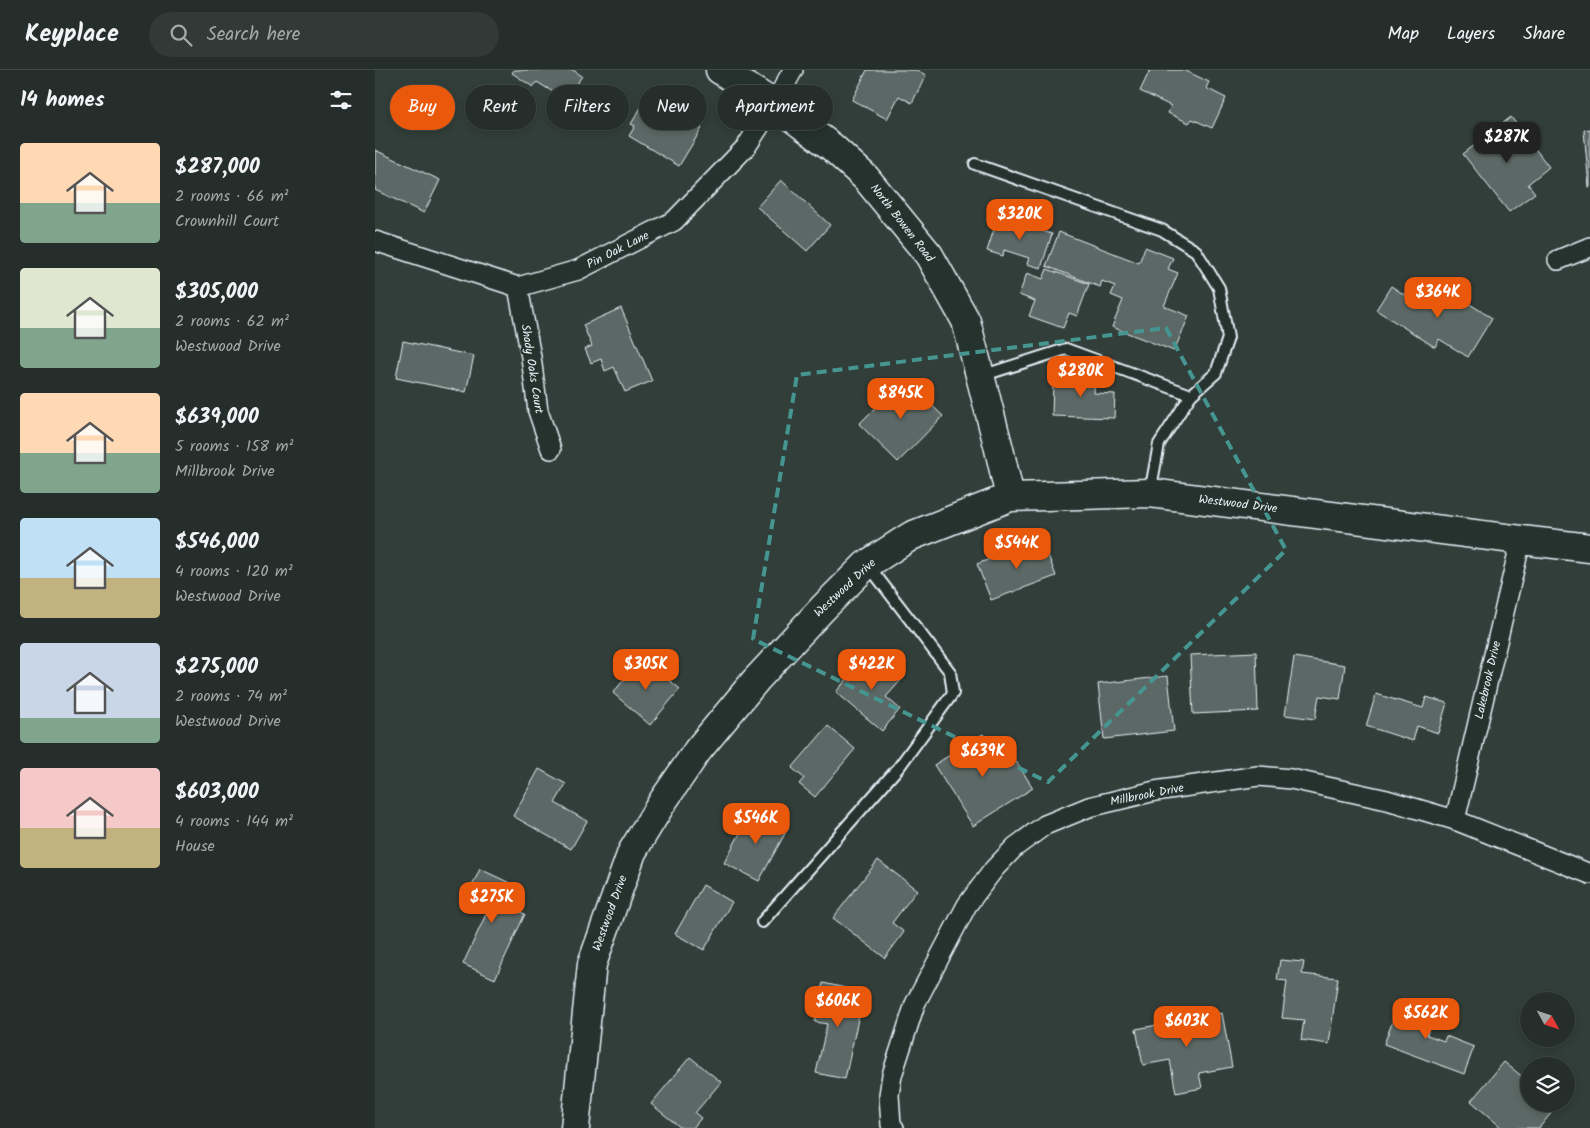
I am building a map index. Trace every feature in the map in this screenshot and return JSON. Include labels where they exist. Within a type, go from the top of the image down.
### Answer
[{"type":"street","name":"North Bowen Road","points":[[720,70],[744,85]]},
{"type":"street","name":"Pin Oak Lane","points":[[785,85],[793,70]]},
{"type":"street","name":"Pin Oak Lane","points":[[518,287],[578,270],[674,221],[746,146],[757,130]]},
{"type":"street","name":"North Bowen Road","points":[[810,130],[833,147],[866,178],[929,255],[966,321],[1010,498]]},
{"type":"street","points":[[375,240],[518,287]]},
{"type":"street","points":[[1558,260],[1590,247]]},
{"type":"street","name":"Shady Oaks Court","points":[[518,287],[531,357],[538,411],[551,449]]},
{"type":"street","name":"Westwood Drive","points":[[575,1128],[592,964],[632,852],[663,801],[698,750],[756,680],[867,564],[911,536],[1010,498],[1150,493],[1590,548]]},
{"type":"street","name":"Lakebrook Drive","points":[[1455,820],[1521,540]]},
{"type":"street","name":"Millbrook Drive","points":[[894,1128],[891,1125],[890,1085],[915,1004],[967,905],[994,869],[1015,847],[1045,825],[1089,807],[1155,791],[1258,776],[1291,779],[1387,800],[1455,820],[1590,874]]},
{"type":"lane","points":[[975,164],[1162,230],[1196,251],[1219,288],[1229,338],[1216,373],[1191,395],[1159,444],[1150,493]]},
{"type":"lane","points":[[980,376],[1066,349],[1191,395]]},
{"type":"lane","points":[[762,922],[899,767],[953,693],[950,672],[867,564]]},
{"type":"highlighted area","points":[[1166,328],[1286,550],[1048,782],[753,639],[797,375]]},
{"type":"building","points":[[514,70],[573,70],[582,76],[576,85],[546,85],[546,88],[537,82],[535,85],[530,85],[512,73]]},
{"type":"building","points":[[867,70],[916,70],[926,75],[912,103],[899,96],[887,119],[852,100]]},
{"type":"building","points":[[1150,70],[1184,70],[1209,82],[1206,88],[1226,98],[1212,128],[1192,119],[1189,123],[1168,113],[1171,106],[1140,91]]},
{"type":"building","points":[[639,111],[639,130],[701,130],[679,166],[629,136],[635,126],[631,124]]},
{"type":"building","points":[[1511,117],[1549,167],[1528,184],[1535,193],[1509,212],[1463,154]]},
{"type":"building","points":[[1590,129],[1590,187],[1589,187],[1584,130]]},
{"type":"building","points":[[375,150],[440,180],[424,213],[375,190]]},
{"type":"building","points":[[781,180],[830,225],[807,251],[757,207]]},
{"type":"building","points":[[998,217],[1013,221],[1014,219],[1052,234],[1041,268],[1027,264],[1029,258],[1004,250],[1003,256],[987,251]]},
{"type":"building","points":[[1059,232],[1139,263],[1145,247],[1173,258],[1168,269],[1178,273],[1164,306],[1189,316],[1174,351],[1112,327],[1123,300],[1111,295],[1115,286],[1102,281],[1100,287],[1046,266]]},
{"type":"building","points":[[1047,269],[1089,284],[1077,316],[1069,313],[1063,328],[1029,316],[1035,301],[1019,295],[1027,273],[1043,279]]},
{"type":"building","points":[[1391,286],[1426,309],[1441,286],[1492,318],[1468,357],[1439,339],[1435,347],[1376,310]]},
{"type":"building","points":[[621,308],[652,381],[625,392],[614,367],[605,371],[601,359],[591,363],[585,349],[592,346],[583,325]]},
{"type":"building","points":[[403,341],[474,356],[466,392],[396,378]]},
{"type":"building","points":[[1062,373],[1095,375],[1094,393],[1115,394],[1114,418],[1052,416],[1053,382],[1062,382]]},
{"type":"building","points":[[904,379],[943,416],[898,462],[859,424]]},
{"type":"building","points":[[1042,539],[1056,576],[991,600],[977,564]]},
{"type":"building","points":[[870,652],[902,679],[886,697],[900,709],[882,731],[836,692]]},
{"type":"building","points":[[1256,652],[1258,711],[1193,714],[1190,655]]},
{"type":"building","points":[[1294,657],[1345,665],[1340,699],[1319,696],[1315,719],[1285,715]]},
{"type":"building","points":[[642,658],[680,689],[650,725],[613,693]]},
{"type":"building","points":[[1168,676],[1174,731],[1104,739],[1098,684]]},
{"type":"building","points":[[1376,694],[1423,708],[1426,697],[1447,703],[1438,733],[1417,726],[1413,741],[1366,726]]},
{"type":"building","points":[[828,726],[855,749],[815,797],[799,784],[804,778],[792,768]]},
{"type":"building","points":[[983,734],[990,746],[1002,739],[1033,788],[973,826],[934,765]]},
{"type":"building","points":[[539,769],[566,784],[555,803],[587,821],[571,849],[513,816]]},
{"type":"building","points":[[753,809],[788,828],[759,881],[724,863]]},
{"type":"building","points":[[878,860],[917,890],[892,923],[904,932],[885,958],[833,918]]},
{"type":"building","points":[[480,869],[514,885],[505,905],[525,914],[495,979],[463,964],[487,912],[465,901]]},
{"type":"building","points":[[703,885],[732,902],[704,950],[675,934]]},
{"type":"building","points":[[1280,960],[1304,962],[1302,974],[1338,978],[1329,1044],[1301,1040],[1304,1020],[1282,1018],[1287,981],[1277,980]]},
{"type":"building","points":[[823,983],[864,992],[845,1079],[816,1073],[827,1024],[815,1022]]},
{"type":"building","points":[[1400,1002],[1434,1015],[1427,1035],[1444,1041],[1446,1036],[1474,1047],[1464,1074],[1384,1044]]},
{"type":"building","points":[[1222,1013],[1232,1067],[1199,1073],[1202,1088],[1176,1093],[1170,1060],[1143,1065],[1136,1029]]},
{"type":"building","points":[[690,1057],[721,1082],[695,1113],[701,1118],[693,1128],[681,1128],[651,1104]]},
{"type":"building","points":[[1504,1062],[1520,1075],[1520,1112],[1552,1112],[1539,1128],[1502,1128],[1471,1101]]}]
